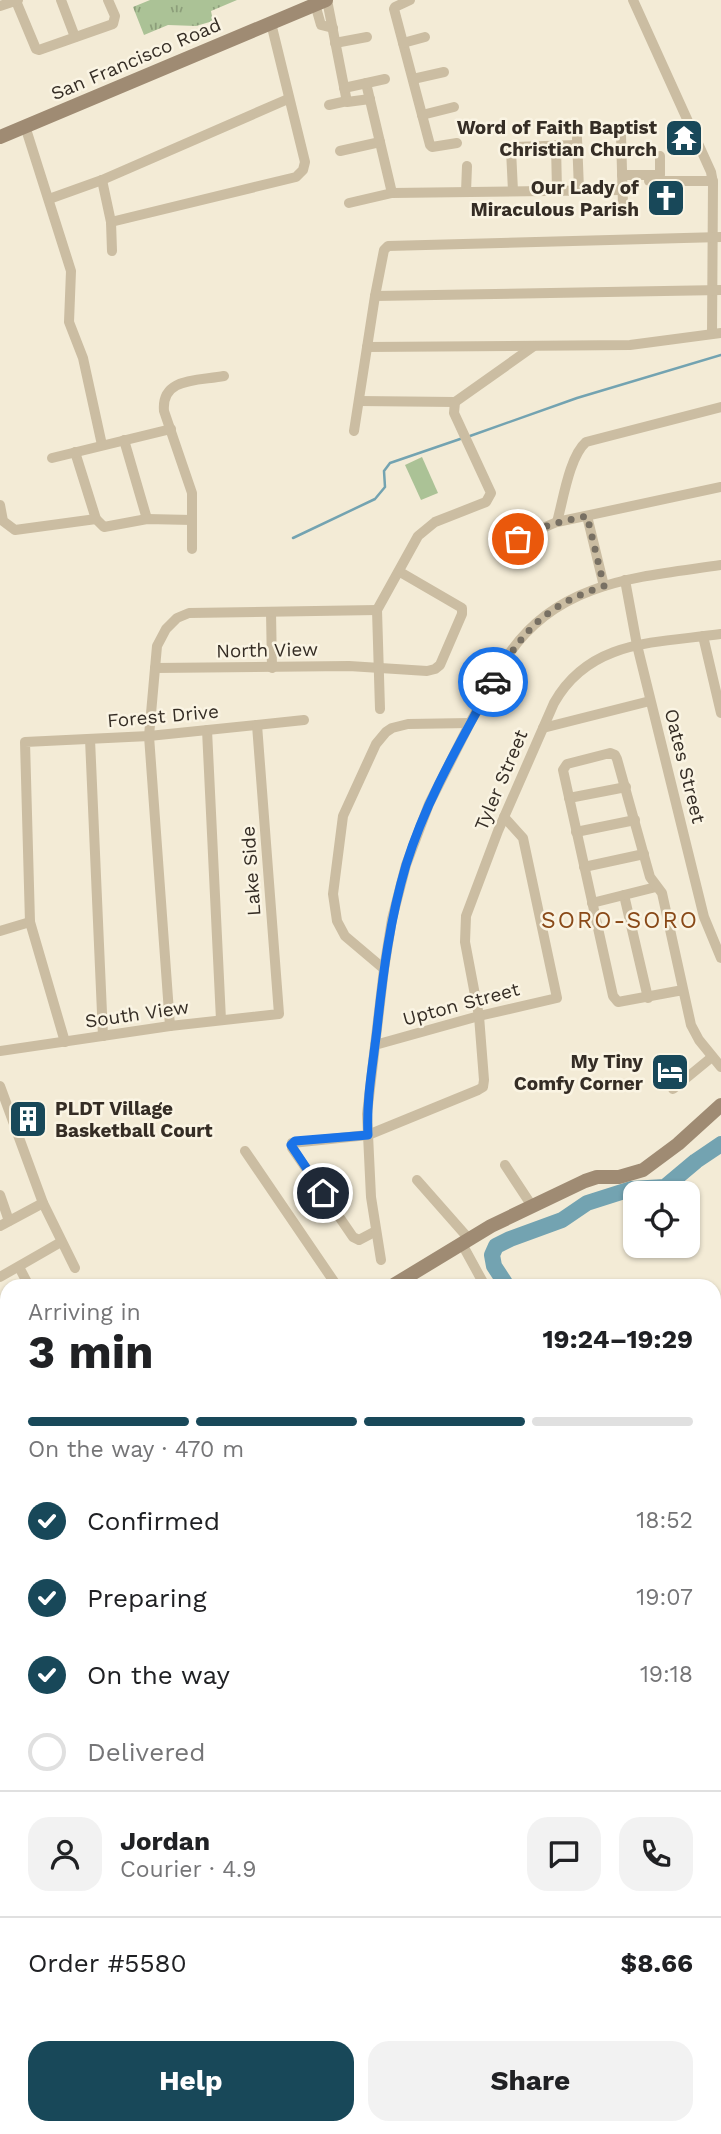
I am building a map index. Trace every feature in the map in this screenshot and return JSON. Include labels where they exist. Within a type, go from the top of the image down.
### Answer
[{"type":"street","points":[[0,6],[17,0],[36,49],[39,50],[113,24],[115,16],[108,0]]},
{"type":"street","points":[[61,0],[75,37]]},
{"type":"street","points":[[410,0],[394,9],[432,147],[457,143]]},
{"type":"street","points":[[367,347],[631,345],[717,334],[716,183],[633,0]]},
{"type":"street","points":[[323,1],[321,25],[333,28],[347,101]]},
{"type":"street","name":"San Francisco Road","points":[[0,137],[323,1]]},
{"type":"street","points":[[111,222],[296,177],[303,170],[305,162],[271,23]]},
{"type":"street","points":[[335,43],[368,37]]},
{"type":"street","points":[[403,43],[425,37]]},
{"type":"street","points":[[413,79],[444,72]]},
{"type":"street","points":[[344,88],[385,79]]},
{"type":"street","points":[[366,83],[392,193]]},
{"type":"street","points":[[49,199],[102,180],[288,99]]},
{"type":"street","points":[[329,105],[370,99]]},
{"type":"street","points":[[422,115],[454,107]]},
{"type":"street","points":[[25,127],[71,271],[69,322],[83,358],[102,445]]},
{"type":"street","points":[[621,135],[623,206]]},
{"type":"street","points":[[340,151],[380,142]]},
{"type":"street","points":[[513,191],[511,150],[517,147],[577,142],[579,190]]},
{"type":"street","points":[[556,145],[557,191]]},
{"type":"street","points":[[622,175],[660,175],[660,156]]},
{"type":"street","points":[[466,192],[467,166]]},
{"type":"street","points":[[102,180],[111,222],[112,251]]},
{"type":"street","points":[[649,181],[716,183]]},
{"type":"street","points":[[349,203],[392,193],[622,190]]},
{"type":"street","points":[[354,431],[384,250],[393,244],[717,237]]},
{"type":"street","points":[[375,296],[717,290]]},
{"type":"street","points":[[359,401],[455,402],[534,346]]},
{"type":"street","points":[[192,549],[192,493],[163,402],[166,392],[174,385],[224,376]]},
{"type":"street","points":[[380,709],[377,610],[418,536],[435,522],[490,498],[491,493],[454,413],[455,402]]},
{"type":"street","points":[[557,523],[570,472],[580,448],[586,442],[721,407]]},
{"type":"street","points":[[52,458],[172,429]]},
{"type":"street","points":[[124,440],[147,519]]},
{"type":"street","points":[[75,452],[96,519],[104,527],[147,519],[192,520]]},
{"type":"street","points":[[505,550],[523,536],[557,523],[721,487]]},
{"type":"street","points":[[0,505],[3,522],[15,530],[96,519]]},
{"type":"street","points":[[587,516],[604,586]]},
{"type":"street","points":[[382,1260],[371,1197],[368,1103],[392,919],[411,851],[435,791],[509,654],[524,634],[556,608],[583,593],[625,580],[721,565]]},
{"type":"street","name":"North View","points":[[155,668],[349,666],[435,669],[440,664],[462,614],[462,608],[400,572]]},
{"type":"street","name":"Oates Street","points":[[625,580],[650,701],[704,917],[721,958]]},
{"type":"street","points":[[170,1027],[149,736],[157,646],[166,629],[177,618],[189,613],[377,610]]},
{"type":"street","points":[[271,612],[271,668]]},
{"type":"street","name":"Tyler Street","points":[[368,1135],[483,1087],[478,1016],[465,942],[465,923],[504,817],[558,697],[577,674],[606,654],[637,645],[721,634]]},
{"type":"street","points":[[703,636],[721,713]]},
{"type":"street","points":[[543,728],[650,701]]},
{"type":"street","name":"Forest Drive","points":[[30,922],[25,743],[149,736],[304,720]]},
{"type":"street","points":[[384,969],[342,932],[334,910],[339,834],[346,809],[376,744],[386,732],[408,724],[470,723]]},
{"type":"street","name":"Lake Side","points":[[257,725],[279,1014]]},
{"type":"street","points":[[207,730],[221,1020]]},
{"type":"street","points":[[90,739],[103,1036]]},
{"type":"street","points":[[683,990],[623,1002],[614,1000],[564,767],[606,753],[612,753],[617,759],[650,877],[662,893],[695,1034],[721,1067]]},
{"type":"street","points":[[569,798],[625,787]]},
{"type":"street","name":"Upton Street","points":[[375,1045],[478,1016],[557,998],[523,838],[504,817]]},
{"type":"street","points":[[576,832],[635,820]]},
{"type":"street","points":[[584,867],[644,854]]},
{"type":"street","points":[[592,903],[656,887]]},
{"type":"street","points":[[624,895],[648,998]]},
{"type":"street","points":[[0,931],[30,922],[65,1042]]},
{"type":"street","name":"South View","points":[[0,1051],[279,1014]]},
{"type":"street","points":[[673,1089],[712,1057]]},
{"type":"street","points":[[0,1086],[43,1203],[75,1268]]},
{"type":"street","points":[[404,1279],[491,1226],[585,1181],[597,1177],[619,1177],[643,1170],[678,1144],[721,1105]]},
{"type":"street","points":[[368,1135],[295,1141],[291,1145],[353,1237],[359,1240],[376,1231]]},
{"type":"street","points":[[245,1151],[332,1279]]},
{"type":"street","points":[[505,1164],[532,1206]]},
{"type":"street","points":[[417,1180],[466,1241],[482,1279]]},
{"type":"street","points":[[0,1195],[5,1223],[43,1203]]},
{"type":"street","points":[[0,1277],[61,1242]]},
{"type":"street","points":[[19,1266],[26,1279]]},
{"type":"green space","points":[[150,0],[237,0],[211,11],[213,21],[196,26],[168,25],[144,35],[133,7]]},
{"type":"green space","points":[[422,457],[438,493],[421,500],[405,465]]},
{"type":"waterway","points":[[470,436],[577,398],[721,355]]},
{"type":"waterway","points":[[293,538],[375,499],[385,487],[384,471],[390,463],[463,438]]},
{"type":"waterway","points":[[502,1279],[494,1266],[492,1255],[496,1246],[562,1220],[587,1203],[631,1189],[665,1187],[721,1144]]},
{"type":"way so far","points":[[493,682],[516,644],[533,625],[570,600],[604,586],[587,516],[537,529],[518,539]]},
{"type":"place","name":"Word of Faith Baptist Christian Church","points":[[684,138]]},
{"type":"place","name":"Our Lady of Miraculous Parish","points":[[666,198]]},
{"type":"place","name":"My Tiny Comfy Corner","points":[[670,1072]]},
{"type":"place","name":"PLDT Village Basketball Court","points":[[28,1119]]},
{"type":"district","name":"SORO-SORO","points":[[620,920]]},
{"type":"route","points":[[323,1193],[291,1145],[295,1141],[368,1135],[368,1103],[384,969],[392,919],[406,865],[435,791],[493,682]]}]
